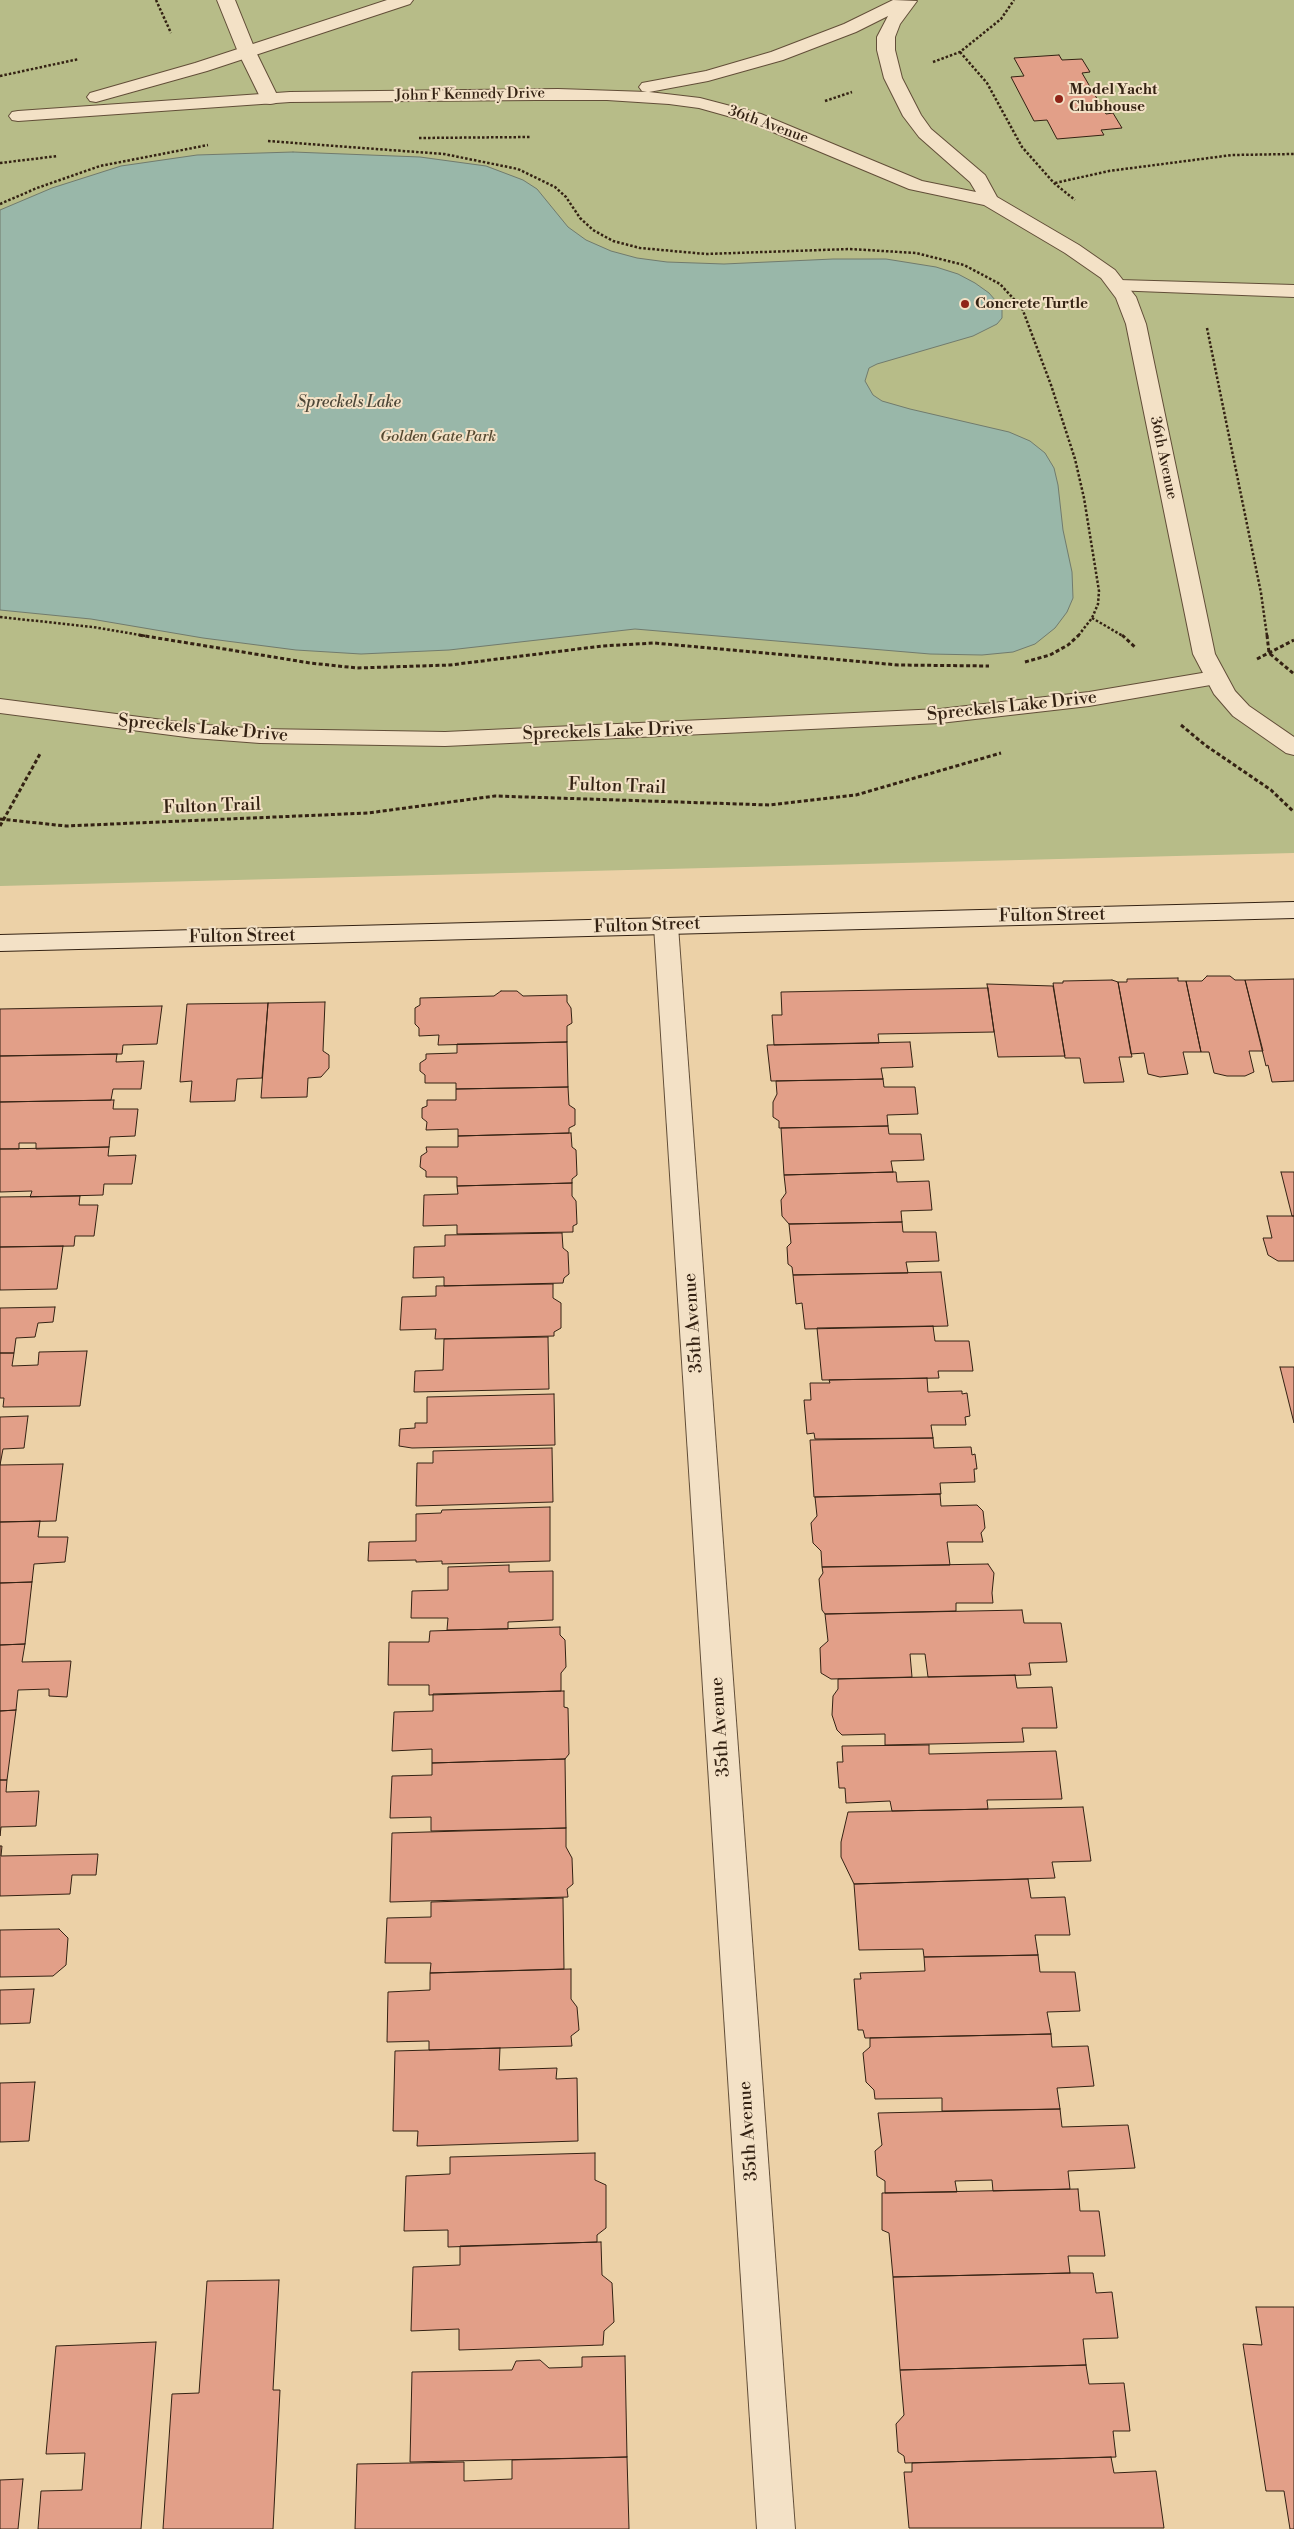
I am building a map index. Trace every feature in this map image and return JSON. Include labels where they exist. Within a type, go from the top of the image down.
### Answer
[{"type":"street","points":[[226,0],[247,52],[270,98]]},
{"type":"street","name":"John F Kennedy Drive","points":[[0,119],[113,92],[247,52],[404,0]]},
{"type":"street","points":[[907,0],[899,10],[886,37],[886,50],[892,78],[912,116],[925,133],[944,152],[978,179],[986,190],[989,200]]},
{"type":"street","name":"John F Kennedy Drive","points":[[18,116],[270,98],[539,95],[644,88],[677,83],[739,68],[833,35],[907,0]]},
{"type":"street","name":"36th Avenue","points":[[539,95],[638,96],[700,103],[755,118],[916,185],[962,196],[989,200],[1072,249],[1108,274],[1126,297],[1136,324],[1204,654],[1214,678],[1225,694],[1241,711],[1294,748]]},
{"type":"street","points":[[1119,286],[1294,291]]},
{"type":"street","name":"Spreckels Lake Drive","points":[[0,706],[194,731],[270,736],[445,739],[940,716],[1089,699],[1214,678]]},
{"type":"street","name":"Fulton Street","points":[[0,943],[1294,910]]},
{"type":"street","name":"35th Avenue","points":[[666,926],[776,2529]]},
{"type":"path","points":[[156,0],[170,32]]},
{"type":"path","points":[[927,65],[960,52],[1001,19],[1014,0]]},
{"type":"path","points":[[823,102],[857,90]]},
{"type":"path","points":[[414,138],[531,137]]},
{"type":"path","points":[[299,138],[260,140],[444,154],[518,169],[555,187],[566,197],[580,218],[593,230],[613,241],[640,248],[706,254],[850,249],[916,253],[964,265],[1000,284],[1022,308],[1051,385],[1075,459],[1084,498],[1099,590],[1098,604],[1092,618],[1083,631],[1068,645],[1050,655],[1017,663]]},
{"type":"path","points":[[0,204],[36,188],[100,166],[212,142],[203,142]]},
{"type":"path","points":[[989,200],[1109,171],[1232,155],[1294,154]]},
{"type":"path","points":[[0,163],[59,156]]},
{"type":"path","points":[[0,617],[93,627],[310,663],[357,668],[450,665],[602,646],[654,643],[898,664],[991,666]]},
{"type":"path","points":[[0,826],[1,819],[29,776],[61,713]]},
{"type":"path","name":"Fulton Trail","points":[[1,819],[66,826],[368,813],[495,796],[770,805],[856,795],[1006,752]]},
{"type":"green space","name":"Golden Gate Park","points":[[0,0],[1294,0],[1294,853],[0,886]]},
{"type":"water","name":"Spreckels Lake","points":[[293,152],[420,157],[486,166],[523,180],[537,189],[568,227],[586,240],[611,251],[637,258],[667,262],[724,264],[833,259],[886,259],[936,267],[958,274],[975,283],[989,293],[1002,308],[1002,318],[997,324],[973,336],[877,364],[869,368],[865,381],[873,395],[882,401],[1009,432],[1030,441],[1045,453],[1054,468],[1058,485],[1063,530],[1072,572],[1073,598],[1067,612],[1055,628],[1035,644],[1013,652],[982,655],[930,654],[635,629],[449,650],[361,654],[296,650],[203,638],[91,619],[0,610],[0,210],[52,188],[121,166],[197,155]]},
{"type":"building","name":"Model Yacht Clubhouse","points":[[1059,55],[1062,60],[1082,59],[1090,72],[1082,73],[1106,114],[1113,113],[1122,128],[1101,130],[1104,135],[1057,139],[1047,120],[1034,121],[1011,77],[1024,76],[1014,58]]},
{"type":"building","points":[[1207,976],[1230,976],[1235,980],[1245,980],[1263,1051],[1249,1051],[1254,1072],[1245,1076],[1227,1076],[1214,1073],[1209,1052],[1201,1052],[1186,981],[1202,981]]},
{"type":"building","points":[[1178,978],[1178,981],[1186,981],[1201,1052],[1183,1052],[1188,1074],[1160,1077],[1148,1074],[1144,1053],[1131,1054],[1118,982],[1127,982],[1127,979]]},
{"type":"building","points":[[1294,979],[1294,1081],[1272,1082],[1268,1065],[1266,1066],[1245,980]]},
{"type":"building","points":[[1112,980],[1118,982],[1132,1057],[1119,1057],[1124,1082],[1084,1083],[1080,1058],[1065,1058],[1053,983]]},
{"type":"building","points":[[987,984],[1053,986],[1065,1056],[998,1057]]},
{"type":"building","points":[[988,988],[994,1032],[878,1034],[879,1043],[774,1045],[772,1015],[782,1015],[781,992]]},
{"type":"building","points":[[501,991],[517,991],[523,996],[567,995],[567,1002],[571,1008],[572,1023],[567,1026],[567,1042],[438,1045],[439,1035],[419,1036],[419,1028],[415,1024],[415,1008],[420,1005],[420,998],[494,996]]},
{"type":"building","points":[[325,1002],[323,1051],[329,1055],[329,1068],[321,1077],[308,1078],[307,1097],[261,1098],[268,1003]]},
{"type":"building","points":[[268,1003],[262,1078],[237,1079],[235,1101],[190,1102],[192,1081],[180,1082],[187,1004]]},
{"type":"building","points":[[162,1006],[157,1044],[123,1045],[122,1054],[0,1056],[0,1009]]},
{"type":"building","points":[[567,1042],[568,1087],[456,1089],[456,1083],[425,1083],[425,1075],[420,1071],[420,1063],[426,1059],[426,1054],[457,1053],[457,1044]]},
{"type":"building","points":[[910,1042],[913,1067],[881,1068],[883,1079],[771,1081],[767,1045]]},
{"type":"building","points":[[117,1054],[116,1062],[144,1061],[141,1089],[113,1089],[111,1100],[0,1102],[0,1056]]},
{"type":"building","points":[[883,1079],[884,1087],[915,1087],[918,1114],[887,1115],[888,1126],[779,1128],[779,1121],[773,1117],[773,1102],[777,1094],[776,1081]]},
{"type":"building","points":[[568,1087],[569,1105],[575,1109],[575,1125],[569,1128],[569,1133],[458,1136],[458,1129],[426,1130],[427,1122],[422,1118],[422,1108],[427,1106],[427,1100],[456,1100],[456,1089]]},
{"type":"building","points":[[114,1100],[113,1109],[138,1109],[135,1136],[110,1137],[109,1147],[36,1149],[36,1143],[19,1143],[19,1149],[0,1149],[0,1102]]},
{"type":"building","points":[[888,1126],[889,1134],[921,1134],[924,1160],[891,1161],[893,1172],[784,1175],[781,1128]]},
{"type":"building","points":[[571,1133],[572,1147],[576,1150],[577,1175],[572,1179],[572,1183],[457,1186],[457,1177],[426,1177],[426,1171],[420,1167],[421,1156],[427,1152],[426,1147],[458,1147],[458,1136]]},
{"type":"building","points":[[109,1147],[108,1156],[136,1155],[132,1184],[104,1184],[103,1195],[30,1197],[32,1191],[0,1192],[0,1149]]},
{"type":"building","points":[[896,1172],[897,1182],[929,1181],[932,1210],[901,1211],[902,1222],[789,1224],[782,1216],[781,1200],[786,1193],[784,1175]]},
{"type":"building","points":[[1281,1172],[1294,1172],[1294,1216],[1292,1216]]},
{"type":"building","points":[[572,1183],[572,1196],[576,1201],[577,1224],[573,1226],[573,1232],[457,1234],[457,1225],[423,1226],[424,1195],[458,1194],[457,1186]]},
{"type":"building","points":[[80,1196],[79,1205],[98,1205],[94,1236],[75,1236],[74,1246],[0,1247],[0,1197]]},
{"type":"building","points":[[1267,1216],[1294,1216],[1294,1261],[1278,1261],[1268,1255],[1263,1238],[1272,1238]]},
{"type":"building","points":[[902,1222],[903,1232],[936,1232],[939,1261],[906,1262],[908,1273],[793,1275],[792,1267],[788,1264],[787,1247],[791,1243],[789,1224]]},
{"type":"building","points":[[562,1233],[563,1248],[568,1252],[569,1274],[564,1278],[563,1283],[444,1286],[444,1277],[413,1278],[414,1247],[445,1246],[445,1235]]},
{"type":"building","points":[[63,1246],[57,1289],[0,1290],[0,1247]]},
{"type":"building","points":[[941,1272],[948,1326],[805,1329],[802,1303],[796,1304],[793,1275]]},
{"type":"building","points":[[553,1284],[553,1298],[561,1303],[561,1328],[554,1332],[554,1336],[435,1339],[436,1329],[400,1330],[402,1297],[436,1296],[436,1286]]},
{"type":"building","points":[[55,1307],[53,1322],[38,1323],[35,1337],[16,1338],[14,1353],[0,1353],[0,1308]]},
{"type":"building","points":[[933,1326],[935,1341],[969,1341],[973,1371],[938,1371],[939,1378],[822,1380],[817,1328]]},
{"type":"building","points":[[548,1337],[549,1389],[414,1392],[415,1371],[443,1370],[444,1339]]},
{"type":"building","points":[[87,1351],[80,1406],[3,1407],[4,1398],[0,1398],[0,1353],[14,1353],[12,1366],[38,1365],[39,1352]]},
{"type":"building","points":[[1280,1367],[1294,1367],[1294,1423]]},
{"type":"building","points":[[927,1378],[928,1392],[962,1391],[962,1394],[967,1393],[970,1416],[965,1417],[966,1425],[931,1425],[933,1438],[815,1439],[814,1433],[807,1434],[804,1400],[811,1400],[810,1383],[830,1383],[829,1380]]},
{"type":"building","points":[[554,1394],[555,1445],[412,1448],[399,1446],[400,1429],[415,1428],[415,1423],[427,1423],[427,1397]]},
{"type":"building","points":[[28,1416],[24,1448],[3,1449],[0,1465],[0,1417]]},
{"type":"building","points":[[933,1438],[934,1448],[971,1447],[972,1455],[975,1454],[977,1469],[974,1469],[975,1482],[940,1483],[941,1494],[814,1497],[810,1440]]},
{"type":"building","points":[[552,1448],[553,1502],[416,1506],[417,1463],[433,1463],[433,1451]]},
{"type":"building","points":[[63,1464],[56,1521],[0,1522],[0,1465]]},
{"type":"building","points":[[940,1494],[941,1506],[977,1505],[983,1511],[985,1528],[981,1533],[983,1542],[947,1542],[950,1565],[822,1567],[821,1551],[813,1543],[811,1523],[817,1516],[815,1497]]},
{"type":"building","points":[[550,1507],[550,1561],[442,1564],[442,1561],[368,1561],[369,1542],[416,1541],[416,1514],[441,1513],[442,1510]]},
{"type":"building","points":[[40,1521],[38,1537],[68,1537],[65,1562],[34,1564],[32,1582],[0,1583],[0,1522]]},
{"type":"building","points":[[988,1564],[994,1573],[993,1603],[956,1603],[956,1611],[825,1614],[822,1610],[819,1579],[823,1573],[822,1567]]},
{"type":"building","points":[[509,1565],[509,1572],[553,1571],[553,1620],[508,1622],[508,1629],[447,1630],[448,1618],[411,1618],[412,1591],[448,1590],[448,1567]]},
{"type":"building","points":[[32,1582],[25,1644],[0,1645],[0,1583]]},
{"type":"building","points":[[1022,1610],[1024,1623],[1061,1623],[1067,1662],[1029,1663],[1031,1675],[928,1677],[925,1654],[910,1654],[912,1677],[831,1679],[821,1673],[820,1648],[828,1641],[825,1614]]},
{"type":"building","points":[[560,1627],[560,1635],[565,1640],[566,1667],[561,1673],[561,1691],[429,1695],[429,1685],[388,1685],[389,1642],[429,1642],[430,1631]]},
{"type":"building","points":[[25,1644],[22,1662],[71,1661],[67,1697],[49,1696],[49,1689],[18,1690],[16,1710],[0,1711],[0,1645]]},
{"type":"building","points":[[1015,1675],[1017,1688],[1052,1687],[1057,1728],[1022,1728],[1024,1742],[885,1745],[885,1734],[842,1735],[837,1730],[832,1715],[833,1696],[838,1689],[838,1679]]},
{"type":"building","points":[[564,1691],[564,1707],[568,1708],[569,1754],[565,1759],[432,1763],[432,1749],[392,1751],[394,1712],[433,1711],[433,1694]]},
{"type":"building","points":[[16,1710],[7,1780],[0,1780],[0,1711]]},
{"type":"building","points":[[929,1745],[929,1754],[1056,1751],[1062,1799],[987,1800],[988,1809],[892,1811],[890,1801],[846,1803],[845,1788],[839,1788],[837,1762],[843,1762],[842,1746]]},
{"type":"building","points":[[565,1759],[566,1828],[431,1831],[431,1817],[390,1818],[392,1776],[432,1775],[432,1763]]},
{"type":"building","points":[[0,1780],[7,1780],[6,1792],[39,1791],[36,1826],[1,1827],[0,1836]]},
{"type":"building","points":[[1083,1807],[1091,1861],[1052,1862],[1055,1878],[854,1884],[841,1857],[841,1842],[848,1812]]},
{"type":"building","points":[[566,1828],[566,1847],[572,1858],[573,1884],[567,1889],[568,1897],[390,1902],[392,1833]]},
{"type":"building","points":[[0,1846],[2,1846],[1,1856],[98,1854],[96,1875],[72,1875],[70,1894],[0,1896]]},
{"type":"building","points":[[1028,1879],[1031,1898],[1065,1897],[1070,1935],[1035,1935],[1038,1955],[924,1957],[923,1949],[859,1950],[854,1884]]},
{"type":"building","points":[[563,1898],[564,1969],[430,1973],[431,1963],[385,1963],[387,1918],[431,1917],[431,1902]]},
{"type":"building","points":[[59,1929],[68,1938],[66,1965],[53,1976],[0,1977],[0,1930]]},
{"type":"building","points":[[1038,1955],[1040,1972],[1075,1972],[1080,2011],[1047,2012],[1051,2034],[865,2038],[863,2030],[858,2030],[854,1979],[861,1979],[860,1973],[925,1971],[924,1957]]},
{"type":"building","points":[[571,1969],[571,1999],[577,2007],[579,2030],[571,2036],[572,2046],[429,2050],[429,2041],[387,2042],[388,1992],[430,1990],[430,1973]]},
{"type":"building","points":[[34,1989],[30,2023],[0,2024],[0,1990]]},
{"type":"building","points":[[1051,2034],[1052,2047],[1088,2046],[1094,2086],[1057,2088],[1060,2109],[942,2111],[942,2098],[875,2099],[874,2090],[866,2082],[863,2053],[870,2047],[870,2038]]},
{"type":"building","points":[[500,2048],[499,2070],[557,2068],[556,2079],[577,2078],[578,2141],[417,2146],[418,2131],[393,2131],[395,2051]]},
{"type":"building","points":[[35,2082],[29,2141],[0,2142],[0,2083]]},
{"type":"building","points":[[1060,2109],[1062,2127],[1128,2125],[1135,2168],[1068,2171],[1070,2189],[993,2191],[992,2180],[955,2181],[957,2192],[885,2193],[885,2181],[877,2176],[875,2151],[882,2145],[878,2113]]},
{"type":"building","points":[[595,2153],[595,2180],[606,2185],[606,2228],[597,2235],[597,2242],[448,2247],[448,2230],[404,2231],[406,2176],[450,2174],[450,2157]]},
{"type":"building","points":[[1078,2189],[1080,2211],[1099,2211],[1105,2256],[1068,2256],[1070,2273],[893,2277],[889,2233],[882,2230],[882,2193]]},
{"type":"building","points":[[601,2242],[602,2275],[612,2283],[614,2322],[604,2331],[603,2345],[459,2350],[459,2329],[411,2331],[413,2267],[460,2265],[460,2246]]},
{"type":"building","points":[[1093,2273],[1096,2293],[1112,2292],[1118,2338],[1083,2339],[1086,2365],[900,2370],[893,2277]]},
{"type":"building","points":[[279,2280],[273,2390],[280,2390],[273,2529],[163,2529],[172,2394],[199,2393],[207,2281]]},
{"type":"building","points":[[1256,2307],[1294,2307],[1294,2529],[1290,2529],[1284,2491],[1266,2491],[1243,2344],[1262,2345]]},
{"type":"building","points":[[156,2342],[141,2529],[38,2529],[41,2491],[82,2490],[85,2453],[46,2454],[56,2346]]},
{"type":"building","points":[[625,2356],[627,2457],[410,2462],[412,2372],[512,2370],[516,2361],[540,2360],[549,2368],[582,2367],[582,2357]]},
{"type":"building","points":[[1086,2365],[1089,2384],[1124,2383],[1130,2431],[1113,2431],[1116,2457],[905,2463],[904,2456],[898,2452],[896,2424],[904,2415],[900,2370]]},
{"type":"building","points":[[627,2457],[629,2529],[355,2529],[357,2464],[464,2462],[464,2481],[512,2479],[512,2460]]},
{"type":"building","points":[[1111,2457],[1114,2473],[1156,2471],[1164,2528],[909,2528],[904,2472],[912,2472],[912,2463]]},
{"type":"building","points":[[23,2479],[18,2529],[0,2529],[0,2480]]},
{"type":"place","name":"Model Yacht Clubhouse","points":[[1059,99]]},
{"type":"place","name":"Concrete Turtle","points":[[965,304]]}]
